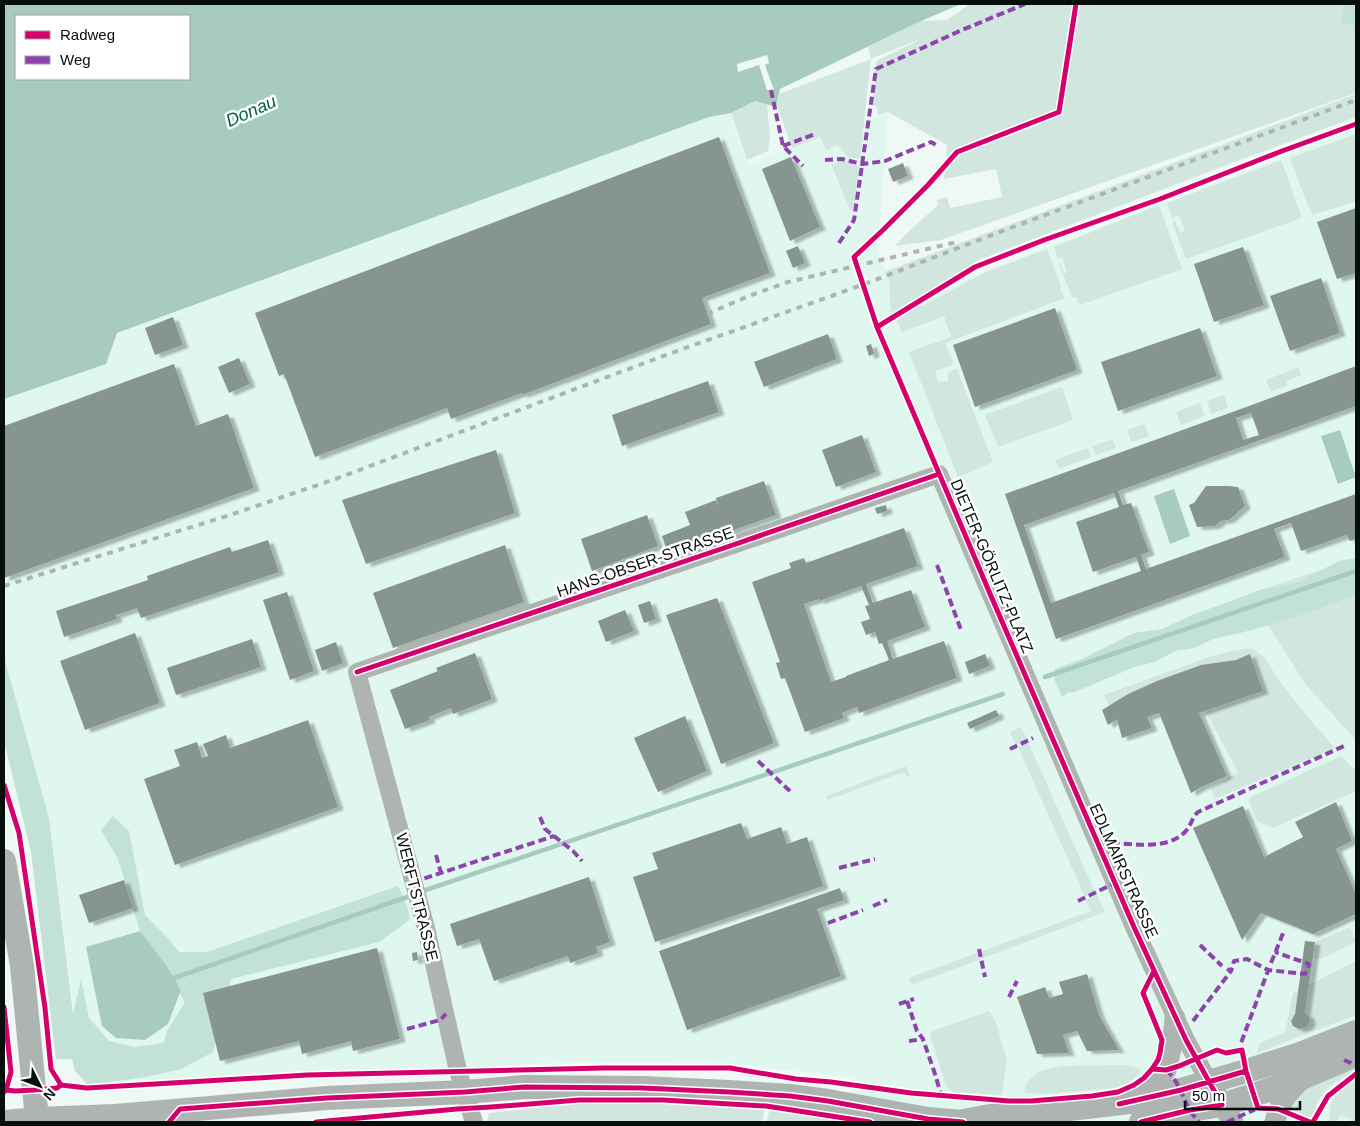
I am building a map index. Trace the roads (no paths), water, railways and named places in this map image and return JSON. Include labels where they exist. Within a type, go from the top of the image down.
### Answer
[{"type":"main road","points":[[4,861],[22,966],[37,1121]]},
{"type":"main road","points":[[958,1122],[1000,1114],[1035,1118],[1119,1104],[1209,1082],[1300,1054],[1356,1032]]},
{"type":"main road","points":[[1140,1122],[1190,1110],[1227,1114],[1356,1054]]},
{"type":"main road","points":[[5,1122],[115,1116],[179,1116],[327,1098],[465,1092],[524,1087],[642,1088],[729,1092],[816,1099],[928,1119],[963,1122]]},
{"type":"street","name":"DIETER-GÖRLITZ-PLATZ","points":[[940,474],[1022,667]]},
{"type":"street","name":"HANS-OBSER-STRASSE","points":[[357,672],[940,474]]},
{"type":"street","name":"EDLMAIRSTRASSE","points":[[1022,667],[1175,1018],[1209,1082]]},
{"type":"street","name":"WERFTSTRASSE","points":[[357,672],[421,912],[458,1070],[474,1122]]},
{"type":"street","points":[[1143,1098],[1166,1070],[1174,1040],[1175,1018]]},
{"type":"street","points":[[1275,1122],[1278,1109],[1286,1095],[1304,1077]]},
{"type":"street","points":[[1209,1082],[1227,1114]]},
{"type":"water","name":"Donau","points":[[4,4],[961,4],[921,21],[780,89],[776,107],[755,101],[731,113],[709,117],[117,333],[106,364],[4,399]]},
{"type":"water","points":[[1340,430],[1356,477],[1338,484],[1321,436]]},
{"type":"water","points":[[1174,489],[1190,536],[1170,544],[1154,496]]},
{"type":"water","points":[[140,931],[166,965],[181,990],[168,1024],[145,1040],[116,1038],[102,1026],[86,947]]},
{"type":"waterway","points":[[1045,677],[1356,571]]},
{"type":"waterway","points":[[420,892],[1003,694]]},
{"type":"waterway","points":[[174,978],[413,895]]},
{"type":"railway","points":[[4,586],[233,514],[338,478],[1356,100]]},
{"type":"railway","points":[[707,314],[788,282],[957,242]]}]
